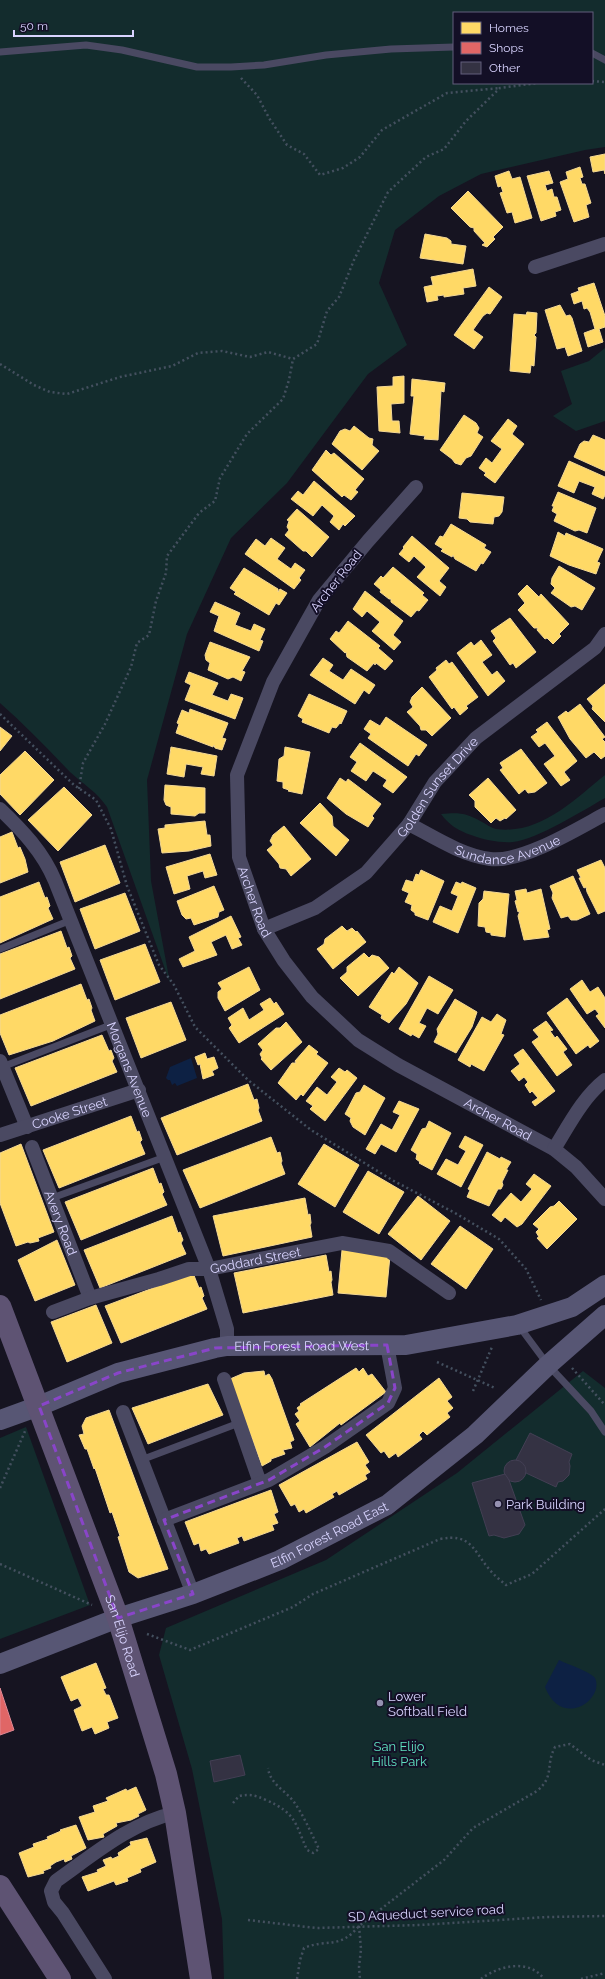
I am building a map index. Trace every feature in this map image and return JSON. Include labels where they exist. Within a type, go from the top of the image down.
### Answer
[{"type":"main road","name":"San Elijo Road","points":[[0,1306],[118,1618],[166,1774],[175,1813],[200,1979]]},
{"type":"main road","points":[[0,1886],[60,1979]]},
{"type":"street","points":[[535,267],[605,244]]},
{"type":"street","name":"Archer Road","points":[[416,487],[368,541],[319,600],[273,682],[237,775],[239,857],[264,929],[284,961],[312,998],[358,1040],[398,1065],[554,1149],[576,1167],[605,1199]]},
{"type":"street","name":"Golden Sunset Drive","points":[[264,929],[315,908],[366,873],[408,824],[435,782],[476,738],[595,648],[605,634]]},
{"type":"street","name":"Morgans Avenue","points":[[0,809],[17,826],[48,863],[209,1269],[227,1329],[227,1346]]},
{"type":"street","name":"Sundance Avenue","points":[[408,824],[463,851],[491,859],[520,855],[573,831],[605,814]]},
{"type":"street","points":[[1,1064],[27,1127]]},
{"type":"street","points":[[554,1149],[579,1109],[596,1087],[605,1080]]},
{"type":"street","name":"Cooke Street","points":[[0,1135],[139,1090]]},
{"type":"street","name":"Avery Road","points":[[32,1147],[90,1298]]},
{"type":"street","name":"Goddard Street","points":[[54,1312],[90,1298],[159,1279],[189,1268],[209,1269],[342,1243],[389,1251],[450,1293]]},
{"type":"street","name":"Elfin Forest Road West","points":[[0,1420],[39,1406],[118,1373],[227,1346],[406,1345],[517,1324],[572,1307],[605,1284]]},
{"type":"street","name":"Elfin Forest Road East","points":[[0,1664],[118,1618],[193,1594],[280,1560],[387,1505],[474,1435],[548,1365],[605,1315]]},
{"type":"street","points":[[164,1520],[260,1483],[325,1447],[388,1403],[395,1388],[388,1345]]},
{"type":"street","points":[[224,1379],[260,1483]]},
{"type":"street","points":[[123,1412],[193,1594]]},
{"type":"street","points":[[105,1979],[63,1913],[54,1902],[51,1891],[56,1881],[128,1831],[157,1817],[175,1813]]},
{"type":"lane","points":[[0,52],[86,45],[122,50],[197,67],[231,67],[264,65],[326,55],[391,49],[453,47]]},
{"type":"lane","points":[[593,54],[605,60]]},
{"type":"lane","points":[[0,949],[71,920]]},
{"type":"lane","points":[[1,1064],[113,1024]]},
{"type":"lane","points":[[52,1198],[165,1157]]},
{"type":"lane","points":[[517,1324],[548,1365],[591,1411],[605,1432]]},
{"type":"lane","points":[[141,1460],[239,1423]]},
{"type":"path","points":[[231,67],[257,95],[269,118],[287,144],[304,154],[320,174],[343,168],[360,157],[382,130],[447,93],[530,84]]},
{"type":"path","points":[[593,81],[605,82]]},
{"type":"path","points":[[0,364],[50,392],[68,394],[120,377],[172,366],[198,353],[222,351],[250,357],[268,352],[293,359],[317,344],[327,311],[339,297],[354,260],[388,192],[426,157],[444,149],[466,121],[500,88]]},
{"type":"path","points":[[79,789],[84,763],[105,724],[131,667],[137,642],[149,635],[156,601],[166,573],[167,556],[199,513],[215,501],[220,478],[247,434],[283,399],[290,380],[293,359]]},
{"type":"path","points":[[0,714],[79,789],[96,800],[111,828],[127,886],[159,965],[174,985],[195,1026],[248,1080],[311,1130],[392,1180],[455,1213],[499,1239],[526,1269],[544,1306]]},
{"type":"path","points":[[473,1391],[493,1345]]},
{"type":"path","points":[[437,1362],[495,1388]]},
{"type":"path","points":[[570,1366],[605,1405]]},
{"type":"path","points":[[0,1488],[26,1428]]},
{"type":"path","points":[[147,1634],[190,1650],[293,1607],[320,1591],[440,1539],[453,1536],[465,1541],[478,1551],[489,1569],[506,1585],[532,1574],[605,1509]]},
{"type":"path","points":[[0,1564],[92,1605]]},
{"type":"path","points":[[297,1979],[300,1960],[304,1948],[314,1944],[331,1944],[349,1937],[359,1926],[444,1860],[472,1828],[537,1792],[548,1779],[551,1756],[555,1747],[570,1744],[591,1760],[605,1765]]},
{"type":"path","points":[[233,1803],[239,1796],[249,1794],[279,1805],[287,1811],[298,1826],[307,1850],[313,1853],[319,1849],[300,1811],[293,1801],[269,1776],[268,1768]]},
{"type":"path","name":"SD Aqueduct service road","points":[[248,1920],[316,1928],[420,1925],[547,1917],[605,1916]]},
{"type":"path","points":[[359,1926],[361,1948],[359,1967],[360,1979]]},
{"type":"path","points":[[480,1979],[491,1971],[518,1965],[532,1969],[544,1979]]},
{"type":"path","points":[[581,1979],[605,1973]]},
{"type":"highlighted area","points":[[387,1345],[395,1388],[388,1403],[325,1447],[269,1480],[164,1520],[193,1594],[118,1618],[39,1406],[118,1373],[215,1348]]},
{"type":"green space","points":[[0,0],[605,0],[605,147],[585,150],[481,174],[439,196],[395,230],[379,283],[407,345],[368,374],[287,483],[231,538],[187,634],[147,780],[151,881],[170,983],[107,807],[94,792],[70,772],[0,703]]},
{"type":"green space","points":[[605,348],[605,421],[576,431],[553,416],[572,404],[561,371],[589,361]]},
{"type":"green space","points":[[605,775],[605,798],[560,824],[523,840],[503,842],[476,837],[462,832],[454,827],[441,814],[458,813],[467,815],[496,829],[527,827],[555,814]]},
{"type":"green space","name":"San Elijo Hills Park","points":[[583,1371],[605,1388],[605,1979],[224,1979],[222,1919],[192,1769],[159,1655],[166,1628],[326,1560],[457,1473]]},
{"type":"green space","points":[[26,1427],[90,1605],[0,1639],[0,1438]]},
{"type":"water","points":[[191,1058],[197,1078],[177,1086],[175,1083],[172,1085],[170,1080],[166,1078],[170,1067]]},
{"type":"water","points":[[559,1660],[584,1671],[595,1678],[596,1686],[594,1694],[588,1701],[580,1706],[571,1709],[561,1707],[552,1700],[545,1687]]},
{"type":"building: Homes","points":[[605,154],[605,174],[604,170],[593,172],[590,157]]},
{"type":"building: Homes","points":[[580,167],[583,177],[580,178],[582,184],[585,184],[591,203],[586,205],[589,217],[574,222],[560,182],[568,179],[566,172]]},
{"type":"building: Homes","points":[[509,171],[512,179],[520,177],[532,218],[515,223],[512,212],[507,213],[500,193],[503,192],[501,186],[498,187],[495,176]]},
{"type":"building: Homes","points":[[549,171],[553,183],[545,185],[547,191],[552,189],[554,197],[557,197],[561,210],[555,212],[556,216],[541,221],[527,176]]},
{"type":"building: Homes","points":[[468,191],[503,227],[493,237],[495,239],[487,247],[482,245],[485,243],[474,231],[474,228],[470,227],[451,208]]},
{"type":"building: Homes","points":[[425,234],[447,238],[451,241],[451,244],[466,246],[463,264],[420,258]]},
{"type":"building: Homes","points":[[473,269],[476,286],[463,288],[464,294],[444,297],[444,295],[437,296],[438,300],[427,302],[424,287],[433,285],[431,277]]},
{"type":"building: Homes","points":[[594,283],[605,316],[605,327],[599,329],[603,342],[588,347],[584,333],[595,329],[590,312],[587,308],[584,309],[582,301],[574,304],[571,294],[579,291],[578,288]]},
{"type":"building: Homes","points":[[489,287],[502,297],[490,314],[487,313],[483,316],[473,330],[483,337],[474,349],[454,335]]},
{"type":"building: Homes","points":[[560,305],[566,316],[570,315],[572,318],[582,351],[568,356],[565,347],[557,349],[545,310]]},
{"type":"building: Homes","points":[[527,312],[537,313],[536,333],[534,335],[536,337],[534,366],[531,365],[530,373],[510,371],[514,314],[526,315]]},
{"type":"building: Homes","points":[[404,376],[404,403],[391,404],[392,421],[399,421],[400,433],[379,431],[377,387],[393,386],[393,377]]},
{"type":"building: Homes","points":[[412,379],[445,383],[444,392],[441,391],[438,440],[424,439],[425,436],[410,434],[414,396],[411,396]]},
{"type":"building: Homes","points":[[464,415],[476,423],[479,428],[477,433],[483,437],[471,456],[466,458],[461,465],[455,463],[440,450]]},
{"type":"building: Homes","points":[[508,419],[517,426],[512,434],[524,444],[495,483],[484,475],[486,473],[479,468],[486,458],[492,463],[502,449],[491,441]]},
{"type":"building: Homes","points":[[354,426],[369,438],[373,439],[372,445],[379,451],[362,470],[332,444],[340,431],[345,429],[350,431]]},
{"type":"building: Homes","points":[[593,435],[605,440],[605,471],[574,457],[580,444],[584,441],[589,442]]},
{"type":"building: Homes","points":[[326,450],[331,455],[334,453],[364,479],[355,490],[358,492],[351,500],[344,495],[342,497],[312,470]]},
{"type":"building: Homes","points":[[569,461],[605,477],[605,495],[603,499],[592,494],[595,487],[579,481],[574,493],[558,486]]},
{"type":"building: Homes","points":[[314,481],[355,516],[345,526],[343,524],[339,530],[330,522],[334,516],[322,505],[313,516],[291,499],[298,491],[303,495]]},
{"type":"building: Homes","points":[[558,492],[596,508],[587,533],[579,530],[575,531],[554,521],[557,514],[552,511],[554,506],[552,506]]},
{"type":"building: Homes","points":[[462,493],[504,497],[502,512],[499,516],[494,517],[493,524],[470,522],[467,519],[459,518]]},
{"type":"building: Homes","points":[[297,509],[329,537],[312,557],[285,535],[289,530],[287,527],[289,521],[287,520]]},
{"type":"building: Homes","points":[[451,524],[486,545],[484,548],[491,552],[476,571],[455,559],[453,555],[452,557],[441,551],[443,549],[435,544],[440,536],[443,537]]},
{"type":"building: Homes","points":[[558,532],[565,536],[566,533],[603,549],[597,562],[600,563],[596,574],[569,565],[550,556]]},
{"type":"building: Homes","points":[[412,536],[449,568],[439,581],[446,587],[440,596],[417,577],[426,567],[414,556],[409,562],[399,554]]},
{"type":"building: Homes","points":[[271,538],[285,548],[277,559],[291,569],[295,563],[305,570],[299,578],[301,580],[294,589],[245,554],[256,539],[265,546]]},
{"type":"building: Homes","points":[[559,566],[595,588],[582,610],[575,606],[571,607],[551,593],[555,588],[551,584],[552,578]]},
{"type":"building: Homes","points":[[393,567],[424,593],[422,595],[428,600],[419,611],[417,610],[411,617],[391,602],[391,599],[380,592],[381,590],[374,584],[381,576],[383,578]]},
{"type":"building: Homes","points":[[244,568],[278,589],[278,592],[280,589],[287,593],[279,605],[276,603],[269,615],[234,594],[236,592],[230,588]]},
{"type":"building: Homes","points":[[527,585],[539,597],[541,594],[569,624],[559,634],[561,636],[553,644],[547,638],[545,639],[537,630],[538,628],[534,628],[518,610],[525,603],[518,594]]},
{"type":"building: Homes","points":[[365,591],[403,621],[393,635],[401,642],[394,650],[372,631],[380,622],[367,611],[362,617],[353,609]]},
{"type":"building: Homes","points":[[215,602],[240,613],[235,625],[251,631],[254,624],[265,629],[260,640],[263,641],[259,651],[214,631],[219,616],[210,612]]},
{"type":"building: Homes","points":[[510,618],[536,652],[516,668],[513,663],[510,665],[493,641],[496,638],[491,631]]},
{"type":"building: Homes","points":[[348,621],[380,646],[378,648],[393,661],[385,670],[374,663],[367,671],[347,657],[346,652],[345,653],[330,639],[336,631],[339,633]]},
{"type":"building: Homes","points":[[481,640],[492,655],[482,662],[492,675],[497,671],[505,681],[488,696],[457,653],[471,642],[474,646]]},
{"type":"building: Homes","points":[[210,642],[250,657],[242,671],[245,672],[241,681],[233,677],[228,679],[208,670],[210,663],[206,660],[205,655]]},
{"type":"building: Homes","points":[[323,658],[333,665],[329,671],[343,680],[351,669],[375,685],[369,694],[364,690],[355,704],[310,675]]},
{"type":"building: Homes","points":[[446,660],[449,664],[452,662],[478,697],[466,706],[468,708],[460,715],[454,707],[452,709],[429,677],[437,670],[436,668]]},
{"type":"building: Homes","points":[[189,672],[218,683],[212,695],[228,701],[231,694],[243,698],[235,719],[185,700],[191,685],[185,682]]},
{"type":"building: Homes","points":[[605,684],[605,722],[592,709],[593,706],[587,699]]},
{"type":"building: Homes","points":[[422,687],[451,718],[432,736],[426,730],[421,730],[420,726],[407,712],[413,707],[410,702],[412,697]]},
{"type":"building: Homes","points":[[309,694],[347,711],[341,724],[340,723],[336,728],[332,727],[329,733],[302,722],[303,719],[298,716]]},
{"type":"building: Homes","points":[[580,704],[605,737],[602,739],[605,742],[605,756],[601,759],[594,752],[586,758],[570,739],[558,717],[566,711],[568,713]]},
{"type":"building: Homes","points":[[190,709],[228,723],[222,738],[226,739],[222,750],[215,748],[214,745],[213,747],[176,733],[179,724],[177,723],[182,710],[189,713]]},
{"type":"building: Homes","points":[[386,717],[427,745],[419,756],[416,754],[408,766],[368,738],[371,734],[364,729],[370,720],[380,726]]},
{"type":"building: Homes","points":[[547,722],[577,761],[564,772],[570,780],[561,786],[544,764],[555,756],[545,743],[539,747],[531,737],[538,732],[536,730]]},
{"type":"building: Homes","points":[[0,727],[12,736],[0,751]]},
{"type":"building: Homes","points":[[360,743],[407,777],[393,793],[383,786],[387,780],[373,771],[366,781],[351,771],[357,762],[350,757]]},
{"type":"building: Homes","points":[[171,747],[217,756],[214,776],[201,774],[203,767],[186,764],[184,777],[167,774]]},
{"type":"building: Homes","points":[[285,747],[310,752],[302,794],[288,791],[289,790],[283,788],[283,782],[277,781],[279,759],[284,756]]},
{"type":"building: Homes","points":[[521,749],[547,783],[535,792],[528,793],[525,789],[519,794],[500,770],[503,768],[500,763]]},
{"type":"building: Homes","points":[[25,751],[54,780],[20,815],[0,794],[0,775]]},
{"type":"building: Homes","points":[[340,778],[346,782],[348,779],[381,804],[372,816],[374,818],[368,827],[346,814],[327,798]]},
{"type":"building: Homes","points":[[488,778],[516,810],[506,819],[505,818],[500,821],[496,818],[491,823],[475,807],[475,801],[469,795]]},
{"type":"building: Homes","points":[[165,785],[205,788],[205,813],[199,813],[195,816],[171,814],[171,807],[166,805],[164,800]]},
{"type":"building: Homes","points":[[64,787],[92,815],[58,851],[28,820]]},
{"type":"building: Homes","points":[[320,803],[332,816],[333,826],[349,840],[336,856],[300,823]]},
{"type":"building: Homes","points":[[205,821],[207,835],[210,835],[211,846],[189,851],[162,853],[158,829],[165,828],[165,825]]},
{"type":"building: Homes","points":[[284,826],[311,859],[291,876],[286,869],[280,868],[279,864],[267,850],[273,845],[270,841],[273,835]]},
{"type":"building: Homes","points":[[12,832],[18,848],[20,847],[25,859],[28,872],[0,883],[0,837]]},
{"type":"building: Homes","points":[[105,845],[120,883],[75,902],[60,862]]},
{"type":"building: Homes","points":[[210,854],[217,875],[205,878],[203,871],[187,876],[190,889],[174,894],[166,867]]},
{"type":"building: Homes","points":[[601,860],[605,868],[605,911],[598,914],[586,887],[584,888],[579,878],[581,878],[577,870]]},
{"type":"building: Homes","points":[[421,870],[444,881],[428,920],[415,915],[415,913],[411,910],[412,905],[405,902],[409,893],[402,890],[406,880],[413,882],[416,874],[419,875]]},
{"type":"building: Homes","points":[[573,876],[590,914],[577,920],[571,920],[568,916],[561,918],[552,898],[553,893],[550,886]]},
{"type":"building: Homes","points":[[39,882],[45,898],[47,897],[50,906],[48,908],[53,919],[0,943],[0,897]]},
{"type":"building: Homes","points":[[456,882],[461,884],[462,882],[476,888],[458,933],[433,922],[440,906],[452,911],[458,896],[451,893]]},
{"type":"building: Homes","points":[[214,886],[224,910],[219,912],[218,917],[194,925],[191,918],[186,919],[182,915],[177,901]]},
{"type":"building: Homes","points":[[526,889],[527,893],[541,889],[550,929],[547,930],[549,937],[524,940],[518,916],[520,911],[518,912],[515,901],[517,900],[515,891]]},
{"type":"building: Homes","points":[[484,891],[509,894],[505,937],[491,935],[491,933],[486,932],[485,927],[478,926],[479,903],[483,899]]},
{"type":"building: Homes","points":[[125,893],[140,931],[95,949],[80,909]]},
{"type":"building: Homes","points":[[231,916],[241,937],[238,938],[242,945],[232,949],[226,935],[211,942],[217,955],[183,967],[179,959],[195,951],[189,937]]},
{"type":"building: Homes","points":[[342,926],[347,931],[352,928],[356,932],[357,931],[366,942],[333,969],[317,949],[324,944],[325,939]]},
{"type":"building: Homes","points":[[61,931],[67,948],[69,947],[72,956],[70,958],[75,969],[0,999],[0,954]]},
{"type":"building: Homes","points":[[145,944],[160,982],[115,1000],[100,960]]},
{"type":"building: Homes","points":[[364,953],[369,958],[372,955],[379,957],[389,968],[358,996],[340,978],[347,972],[347,967]]},
{"type":"building: Homes","points":[[249,967],[260,990],[225,1011],[218,998],[218,992],[222,989],[218,983]]},
{"type":"building: Homes","points":[[399,967],[418,983],[406,1004],[389,1023],[381,1018],[382,1015],[369,1007],[392,972],[394,974]]},
{"type":"building: Homes","points":[[429,976],[453,990],[438,1014],[427,1008],[419,1023],[426,1026],[419,1038],[412,1034],[411,1036],[399,1029]]},
{"type":"building: Homes","points":[[582,980],[590,992],[598,987],[605,998],[605,1028],[596,1016],[599,1014],[595,1009],[587,1014],[570,989]]},
{"type":"building: Homes","points":[[81,984],[87,1000],[89,999],[95,1021],[53,1041],[9,1055],[0,1033],[0,1015]]},
{"type":"building: Homes","points":[[270,998],[274,1004],[276,1002],[284,1014],[239,1043],[229,1028],[232,1025],[228,1018],[243,1008],[249,1020],[264,1010],[260,1004]]},
{"type":"building: Homes","points":[[567,998],[599,1041],[590,1048],[588,1045],[576,1054],[547,1013]]},
{"type":"building: Homes","points":[[455,999],[477,1012],[472,1027],[456,1053],[434,1042],[438,1034],[437,1029]]},
{"type":"building: Homes","points":[[171,1002],[186,1040],[141,1058],[126,1018]]},
{"type":"building: Homes","points":[[497,1014],[506,1020],[501,1034],[504,1035],[484,1071],[471,1064],[470,1067],[458,1060],[482,1017],[491,1022]]},
{"type":"building: Homes","points":[[546,1021],[553,1030],[550,1031],[555,1038],[557,1036],[567,1049],[563,1052],[572,1065],[557,1076],[532,1042],[539,1037],[533,1030]]},
{"type":"building: Homes","points":[[286,1022],[302,1042],[271,1070],[261,1059],[260,1054],[263,1050],[258,1044],[276,1028],[280,1028]]},
{"type":"building: Homes","points":[[102,1035],[109,1051],[111,1050],[114,1058],[112,1061],[117,1072],[31,1106],[15,1068]]},
{"type":"building: Homes","points":[[309,1045],[318,1052],[316,1054],[328,1063],[303,1096],[301,1094],[296,1100],[278,1083],[292,1063],[296,1063],[295,1061]]},
{"type":"building: Homes","points":[[523,1049],[555,1091],[535,1106],[532,1102],[538,1098],[532,1091],[530,1093],[525,1085],[528,1082],[524,1077],[519,1081],[511,1071],[520,1064],[514,1055]]},
{"type":"building: Homes","points":[[205,1053],[207,1059],[214,1057],[218,1068],[212,1071],[214,1075],[203,1079],[200,1064],[198,1065],[195,1057]]},
{"type":"building: Homes","points":[[339,1068],[345,1072],[347,1070],[357,1078],[325,1121],[310,1109],[313,1106],[306,1101],[317,1087],[327,1095],[337,1082],[331,1077]]},
{"type":"building: Homes","points":[[248,1084],[254,1100],[257,1099],[258,1110],[262,1121],[177,1155],[161,1118]]},
{"type":"building: Homes","points":[[364,1085],[385,1098],[365,1135],[353,1127],[350,1121],[351,1118],[345,1114],[356,1093],[360,1092]]},
{"type":"building: Homes","points":[[399,1101],[419,1109],[396,1152],[381,1144],[375,1154],[366,1149],[381,1124],[392,1130],[400,1115],[393,1112]]},
{"type":"building: Homes","points":[[131,1116],[137,1132],[139,1131],[142,1140],[140,1142],[145,1154],[59,1188],[43,1150]]},
{"type":"building: Homes","points":[[429,1121],[451,1133],[432,1170],[419,1163],[420,1162],[416,1159],[417,1154],[411,1150],[422,1129],[426,1128]]},
{"type":"building: Homes","points":[[465,1136],[483,1145],[461,1187],[437,1174],[446,1159],[458,1165],[466,1151],[459,1147]]},
{"type":"building: Homes","points":[[271,1137],[277,1153],[280,1152],[281,1163],[285,1174],[200,1208],[183,1170]]},
{"type":"building: Homes","points":[[21,1144],[54,1232],[38,1238],[39,1241],[28,1242],[16,1246],[0,1203],[0,1153]]},
{"type":"building: Homes","points":[[324,1144],[359,1165],[335,1207],[298,1184]]},
{"type":"building: Homes","points":[[487,1152],[500,1159],[501,1157],[511,1162],[506,1170],[508,1170],[502,1182],[503,1185],[501,1189],[498,1189],[489,1206],[467,1197],[470,1190],[468,1189]]},
{"type":"building: Homes","points":[[153,1168],[159,1184],[161,1183],[164,1192],[162,1194],[167,1205],[81,1240],[65,1202]]},
{"type":"building: Homes","points":[[368,1171],[404,1192],[379,1234],[343,1212]]},
{"type":"building: Homes","points":[[534,1174],[551,1186],[522,1224],[517,1227],[505,1217],[501,1222],[492,1215],[511,1193],[521,1202],[532,1189],[526,1184]]},
{"type":"building: Homes","points":[[418,1196],[450,1221],[421,1260],[388,1234]]},
{"type":"building: Homes","points":[[305,1198],[308,1215],[310,1214],[312,1237],[223,1256],[213,1216]]},
{"type":"building: Homes","points":[[559,1201],[577,1219],[547,1249],[537,1238],[539,1237],[536,1232],[539,1229],[533,1224],[550,1207],[554,1206]]},
{"type":"building: Homes","points":[[172,1216],[178,1233],[180,1232],[183,1240],[181,1243],[186,1254],[100,1288],[84,1250]]},
{"type":"building: Homes","points":[[460,1226],[493,1249],[466,1289],[431,1264]]},
{"type":"building: Homes","points":[[57,1240],[75,1285],[35,1301],[18,1260]]},
{"type":"building: Homes","points":[[342,1250],[390,1256],[386,1297],[338,1293]]},
{"type":"building: Homes","points":[[326,1255],[329,1272],[331,1271],[333,1295],[243,1313],[234,1273]]},
{"type":"building: Homes","points":[[193,1273],[199,1288],[201,1287],[204,1296],[202,1298],[207,1309],[121,1343],[105,1306]]},
{"type":"building: Homes","points":[[96,1305],[112,1343],[67,1362],[51,1322]]},
{"type":"building: Homes","points":[[356,1368],[359,1372],[363,1368],[368,1376],[372,1374],[386,1392],[341,1425],[340,1423],[310,1447],[296,1424],[300,1421],[295,1414],[299,1411],[297,1408],[301,1405],[300,1404]]},
{"type":"building: Homes","points":[[264,1371],[265,1376],[269,1374],[272,1379],[294,1440],[290,1442],[292,1448],[283,1450],[285,1454],[271,1459],[271,1461],[262,1466],[230,1379],[244,1373]]},
{"type":"building: Homes","points":[[439,1378],[452,1397],[447,1401],[453,1408],[447,1413],[450,1417],[427,1435],[423,1431],[419,1435],[422,1439],[398,1457],[396,1453],[389,1458],[384,1451],[381,1453],[366,1435]]},
{"type":"building: Homes","points":[[208,1384],[223,1415],[148,1444],[132,1408]]},
{"type":"building: Homes","points":[[109,1410],[168,1569],[138,1578],[129,1572],[112,1512],[110,1513],[95,1468],[94,1469],[87,1449],[85,1449],[79,1435],[84,1434],[82,1426],[86,1418]]},
{"type":"building: Homes","points":[[357,1442],[369,1462],[365,1465],[370,1472],[365,1475],[367,1479],[339,1495],[337,1491],[332,1494],[334,1497],[306,1513],[304,1509],[299,1512],[295,1504],[291,1506],[279,1485]]},
{"type":"building: Homes","points":[[271,1490],[278,1512],[274,1514],[278,1523],[272,1525],[274,1530],[244,1541],[242,1536],[237,1538],[239,1543],[209,1554],[206,1549],[201,1551],[199,1543],[194,1545],[185,1522]]},
{"type":"building: Homes","points":[[96,1663],[106,1688],[103,1689],[106,1695],[109,1695],[118,1718],[107,1722],[109,1728],[95,1734],[92,1727],[82,1731],[74,1710],[82,1706],[78,1698],[71,1701],[61,1677]]},
{"type":"building: Homes","points":[[136,1787],[146,1810],[131,1820],[116,1823],[117,1826],[103,1834],[104,1837],[88,1840],[79,1817],[95,1812],[93,1806],[108,1801],[106,1798],[126,1789],[127,1791]]},
{"type":"building: Homes","points":[[76,1825],[86,1848],[71,1856],[72,1859],[65,1862],[64,1859],[56,1862],[50,1866],[51,1868],[43,1871],[44,1873],[28,1877],[19,1853],[34,1847],[33,1844],[48,1839],[47,1837],[61,1831],[60,1830]]},
{"type":"building: Homes","points":[[147,1838],[156,1862],[140,1869],[141,1872],[127,1878],[128,1881],[116,1885],[114,1881],[88,1891],[82,1877],[98,1872],[97,1870],[106,1866],[103,1860],[111,1857],[112,1859],[119,1856],[118,1853],[131,1845],[130,1842]]},
{"type":"building: Shops","points":[[0,1688],[14,1730],[0,1735]]},
{"type":"building: Other","name":"Park Building","points":[[530,1433],[572,1454],[569,1462],[569,1475],[563,1481],[558,1482],[556,1487],[526,1473],[522,1463],[516,1460]]},
{"type":"building: Other","name":"Park Building","points":[[515,1460],[523,1463],[526,1471],[523,1479],[515,1482],[507,1479],[504,1471],[507,1463]]},
{"type":"building: Other","name":"Park Building","points":[[505,1474],[509,1480],[525,1525],[519,1534],[504,1538],[494,1535],[489,1536],[472,1483]]},
{"type":"building: Other","points":[[240,1755],[245,1775],[214,1782],[210,1761]]},
{"type":"place","name":"Park Building","points":[[498,1504]]},
{"type":"place","name":"Lower Softball Field","points":[[380,1703]]}]
